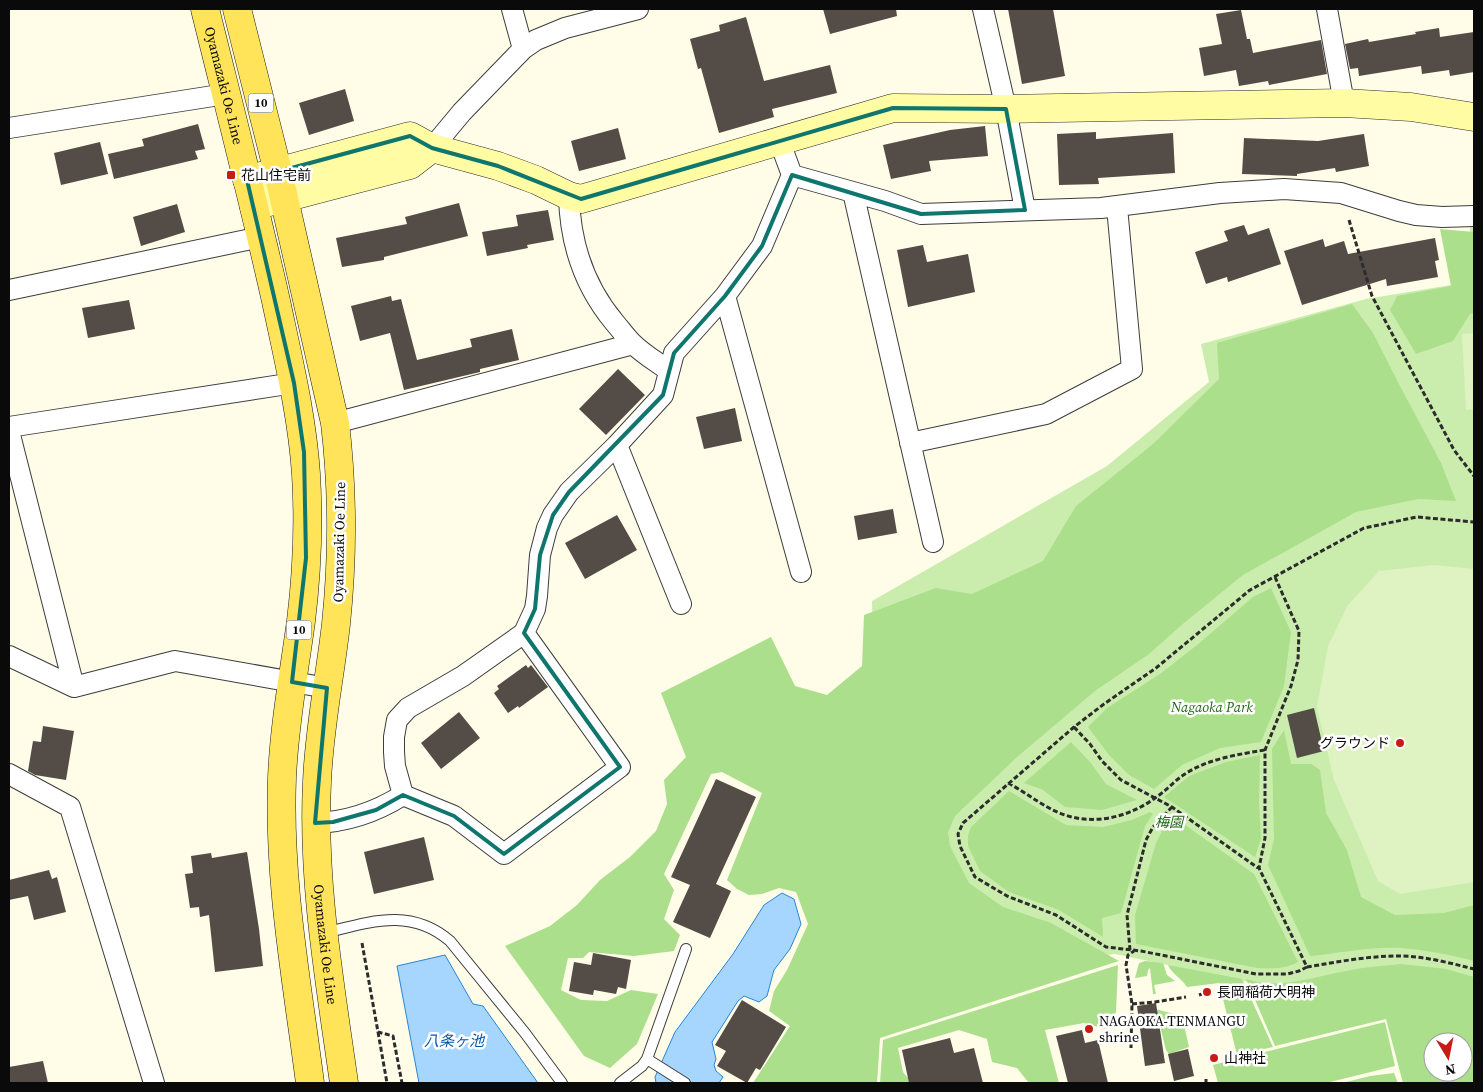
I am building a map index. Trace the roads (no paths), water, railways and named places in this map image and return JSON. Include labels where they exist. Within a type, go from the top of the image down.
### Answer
[{"type":"main road","name":"Oyamazaki Oe Line","points":[[205,9],[261,237],[294,383],[304,452],[307,516],[303,600],[282,778],[283,856],[310,1083]]},
{"type":"main road","name":"Oyamazaki Oe Line","points":[[237,9],[281,185],[335,424],[340,477],[342,541],[336,619],[317,773],[315,823],[317,878],[323,933],[344,1083]]},
{"type":"street","points":[[512,9],[524,49]]},
{"type":"street","points":[[250,193],[281,185],[410,164],[432,148],[462,112],[524,49],[550,33],[638,9]]},
{"type":"street","points":[[983,9],[1006,109],[1026,210]]},
{"type":"street","points":[[1327,9],[1344,103]]},
{"type":"street","points":[[9,128],[226,94]]},
{"type":"street","points":[[432,148],[498,166],[536,180],[569,196],[581,199],[892,108],[1006,109],[1344,103],[1411,107],[1474,116]]},
{"type":"street","points":[[403,794],[395,766],[394,738],[397,720],[408,708],[464,676],[524,634],[535,609],[540,555],[547,528],[561,503],[663,395],[674,353],[725,296],[762,246],[792,175],[779,140]]},
{"type":"street","points":[[792,175],[921,214],[1117,207],[1199,195],[1261,190],[1308,190],[1341,193],[1416,215],[1442,217],[1474,216]]},
{"type":"street","points":[[853,192],[933,542]]},
{"type":"street","points":[[569,196],[574,246],[586,278],[603,308],[633,344],[669,371]]},
{"type":"street","points":[[910,443],[1046,414],[1132,369],[1117,207]]},
{"type":"street","points":[[9,290],[261,237]]},
{"type":"street","points":[[725,296],[801,572]]},
{"type":"street","points":[[335,424],[633,344]]},
{"type":"street","points":[[74,686],[9,429],[294,383]]},
{"type":"street","points":[[616,445],[681,604]]},
{"type":"street","points":[[403,794],[454,816],[504,854],[620,766],[524,634]]},
{"type":"street","points":[[9,656],[74,686],[176,661],[327,688]]},
{"type":"street","points":[[9,774],[70,807],[154,1083]]},
{"type":"street","points":[[315,823],[333,822],[361,816],[390,803],[403,794]]},
{"type":"lane","points":[[323,933],[358,925],[397,920],[411,920],[438,931],[450,941],[519,1026],[562,1083]]},
{"type":"lane","points":[[620,1083],[642,1066],[647,1059],[686,949]]},
{"type":"lane","points":[[647,1059],[685,1083]]},
{"type":"water","points":[[782,893],[794,899],[801,924],[790,949],[774,970],[767,996],[759,1002],[744,996],[738,1001],[712,1042],[716,1059],[714,1065],[716,1071],[723,1077],[719,1083],[656,1083],[655,1077],[675,1032],[733,954],[764,905]]},
{"type":"water","name":"八条ヶ池","points":[[445,955],[473,1004],[483,1006],[538,1083],[419,1083],[397,966]]},
{"type":"place","name":"花山住宅前","points":[[231,175]]},
{"type":"place","name":"グラウンド","points":[[1400,743]]},
{"type":"place","name":"長岡稲荷大明神","points":[[1207,992]]},
{"type":"place","name":"NAGAOKA-TENMANGU shrine","points":[[1089,1029]]},
{"type":"place","name":"山神社","points":[[1214,1058]]},
{"type":"park label","name":"Nagaoka Park","points":[[1212,707]]},
{"type":"park label","name":"梅園","points":[[1169,822]]}]
